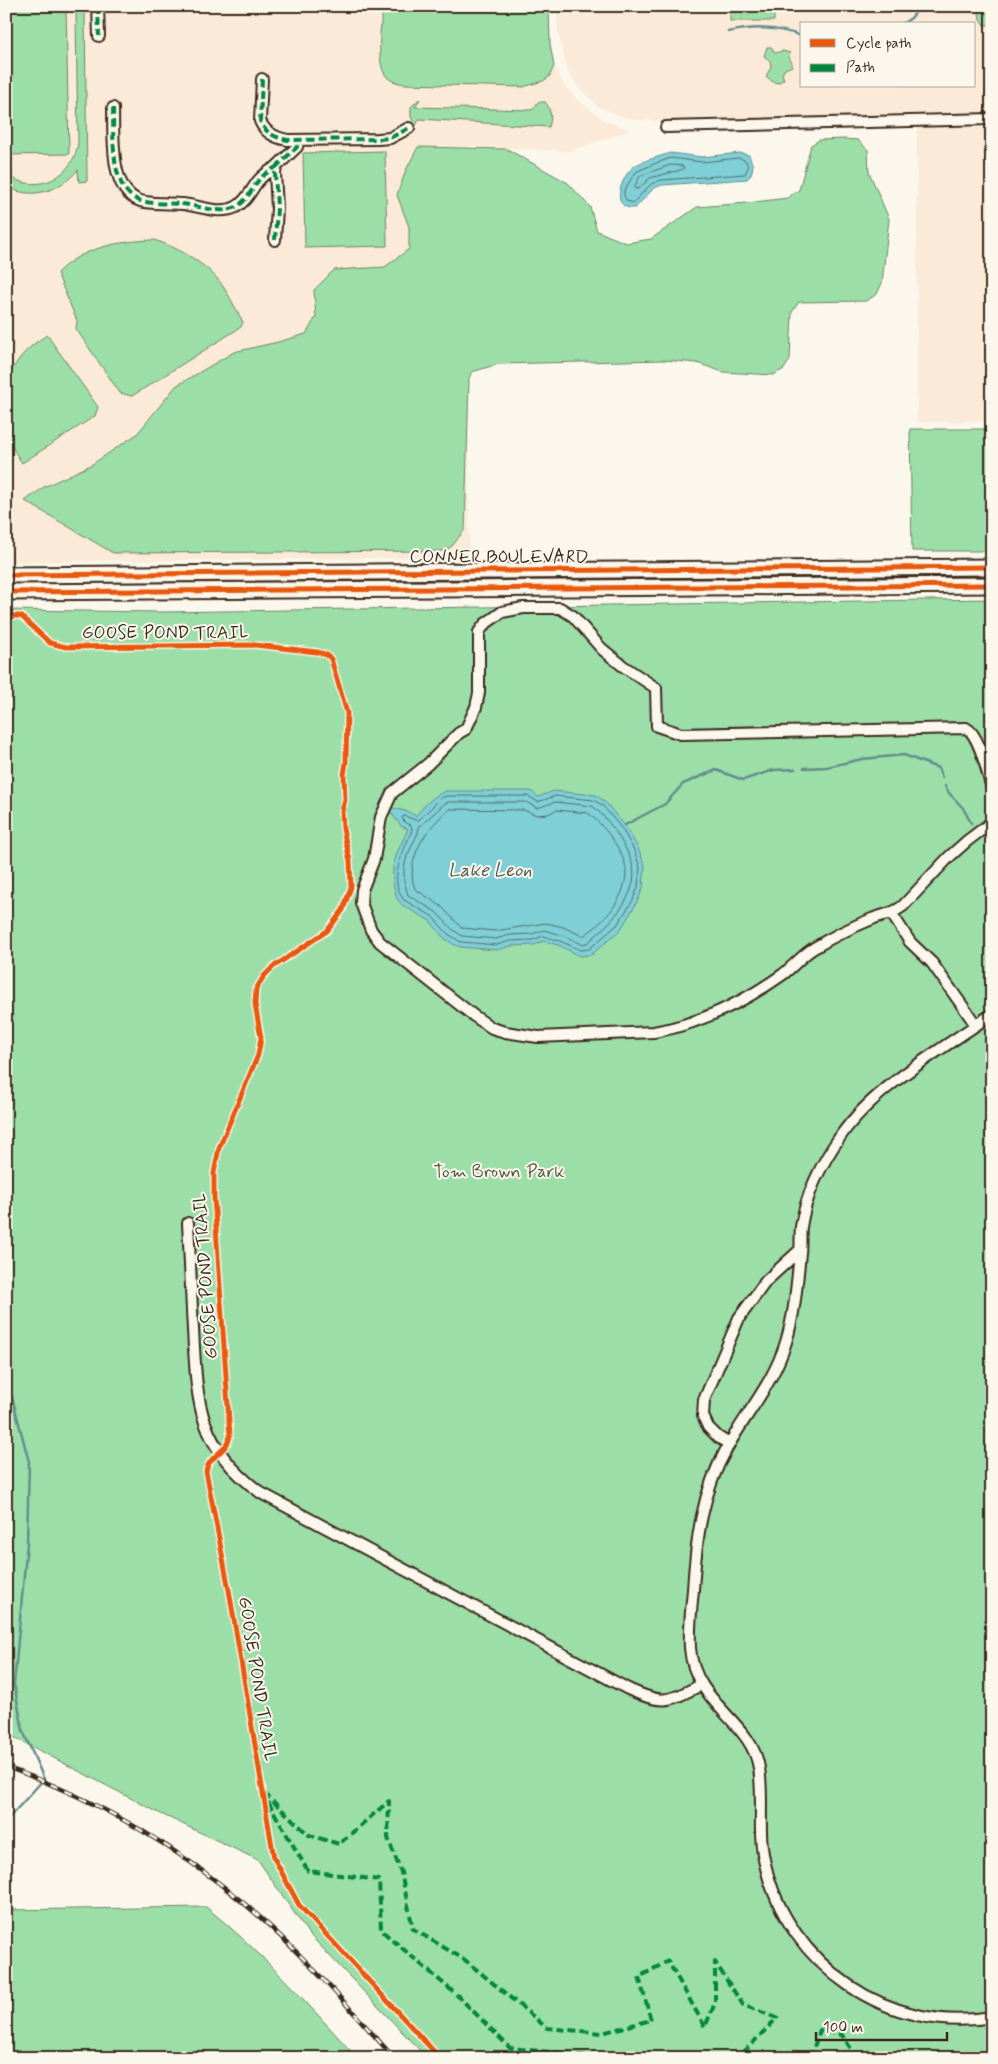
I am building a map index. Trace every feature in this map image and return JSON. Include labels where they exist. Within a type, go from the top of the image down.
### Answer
[{"type":"main road","name":"CONNER BOULEVARD","points":[[6,574],[687,570],[992,566]]},
{"type":"main road","points":[[687,570],[687,587]]},
{"type":"main road","name":"CONNER BOULEVARD","points":[[6,592],[992,585]]},
{"type":"street","points":[[98,6],[100,36]]},
{"type":"street","points":[[262,79],[260,121],[262,127],[277,138],[298,140],[390,138],[409,128]]},
{"type":"street","points":[[113,108],[118,176],[129,196],[144,202],[182,204],[228,210],[241,204],[262,177],[276,167],[297,147],[298,140]]},
{"type":"street","points":[[666,127],[992,119]]},
{"type":"street","points":[[275,240],[277,208],[274,182],[276,167]]},
{"type":"street","points":[[992,788],[976,739],[972,731],[966,728],[681,734],[658,726],[656,688],[602,649],[573,616],[560,608],[531,608],[502,612],[485,624],[479,632],[477,700],[466,729],[459,733],[428,764],[392,793],[386,803],[381,817],[374,858],[362,890],[361,903],[371,930],[380,942],[405,964],[492,1028],[538,1037],[654,1032],[667,1030],[722,1010],[789,970],[812,948],[864,922],[892,914],[903,906],[967,841],[992,822]]},
{"type":"street","points":[[892,914],[910,942],[932,963],[976,1025]]},
{"type":"street","points":[[992,1014],[882,1092],[864,1108],[843,1132],[826,1157],[807,1203],[800,1230],[800,1250],[792,1319],[779,1364],[768,1385],[729,1444],[708,1490],[700,1521],[694,1568],[690,1646],[695,1672],[701,1685],[748,1742],[758,1762],[761,1785],[761,1844],[772,1890],[785,1918],[810,1952],[849,1986],[875,2002],[894,2009],[912,2015],[950,2020],[992,2017]]},
{"type":"street","points":[[188,1223],[197,1393],[207,1429],[215,1446],[238,1474],[268,1497],[628,1689],[648,1698],[665,1701],[701,1685]]},
{"type":"street","points":[[729,1444],[708,1427],[703,1416],[704,1400],[739,1318],[766,1281],[800,1250]]},
{"type":"shaded area","points":[[6,6],[549,6],[554,66],[564,85],[575,98],[605,121],[630,130],[570,151],[468,146],[469,557],[6,562]]},
{"type":"shaded area","points":[[557,6],[992,6],[992,112],[949,116],[688,122],[640,120],[624,117],[599,107],[579,88],[567,69],[558,32]]},
{"type":"shaded area","points":[[917,127],[992,127],[992,421],[917,422]]},
{"type":"green space","points":[[6,6],[66,6],[69,154],[6,155]]},
{"type":"green space","points":[[74,6],[83,6],[85,15],[87,181],[79,182],[78,170],[63,183],[45,192],[25,193],[6,186],[6,174],[29,183],[41,183],[61,174],[69,166],[75,155],[78,143],[76,15]]},
{"type":"green space","points":[[383,6],[549,6],[550,44],[554,66],[549,77],[543,81],[523,87],[405,84],[396,82],[387,77],[381,63],[380,43]]},
{"type":"green space","points":[[730,6],[774,6],[774,21],[730,21]]},
{"type":"green space","points":[[978,6],[992,6],[992,21],[989,25],[984,25],[980,19]]},
{"type":"green space","points":[[767,47],[771,47],[775,53],[783,51],[790,53],[789,57],[792,66],[785,69],[782,74],[784,79],[778,83],[773,82],[766,76],[771,67],[770,61],[764,56]]},
{"type":"green space","points":[[420,99],[415,107],[532,110],[538,102],[545,102],[550,110],[550,124],[549,127],[419,119],[416,126],[411,117],[411,107]]},
{"type":"green space","points":[[819,140],[858,140],[868,150],[869,172],[889,219],[882,283],[877,294],[866,301],[799,302],[792,312],[790,360],[784,369],[773,375],[723,372],[697,363],[664,360],[498,364],[472,372],[469,378],[465,529],[453,545],[445,551],[113,553],[25,501],[44,487],[91,465],[137,434],[176,386],[234,352],[306,334],[316,317],[314,290],[334,270],[385,267],[409,249],[409,227],[397,195],[406,170],[418,147],[507,149],[568,183],[590,207],[597,231],[626,243],[651,239],[697,207],[787,198],[799,190],[811,145]]},
{"type":"green space","points":[[385,151],[387,246],[305,248],[303,153]]},
{"type":"green space","points":[[154,240],[182,252],[209,270],[225,289],[243,322],[241,327],[132,396],[120,393],[76,329],[77,321],[57,273],[67,264],[90,251],[115,244]]},
{"type":"green space","points":[[47,335],[98,407],[95,416],[22,463],[11,444],[7,432],[6,388],[12,369],[17,362],[27,350]]},
{"type":"green space","points":[[910,429],[992,429],[992,551],[912,551]]},
{"type":"green space","name":"Tom Brown Park","points":[[992,599],[992,2058],[427,2058],[308,1933],[258,1860],[159,1813],[6,1733],[6,610],[162,612]]},
{"type":"green space","points":[[206,1907],[266,1961],[357,2058],[6,2058],[6,1910]]},
{"type":"water","points":[[670,153],[702,157],[740,153],[749,155],[753,166],[751,175],[747,179],[662,185],[654,188],[635,208],[622,204],[620,192],[622,185],[633,167]]},
{"type":"water","name":"Lake Leon","points":[[446,791],[531,791],[538,797],[554,791],[596,795],[606,803],[626,827],[638,848],[645,866],[643,888],[621,929],[591,955],[580,956],[558,945],[543,941],[534,945],[511,946],[497,950],[460,947],[444,938],[430,921],[402,905],[397,899],[393,883],[393,866],[408,829],[401,826],[391,813],[379,806],[380,804],[416,816],[437,795]]},
{"type":"waterway","points":[[905,22],[921,6]]},
{"type":"waterway","points":[[728,32],[765,28],[800,35]]},
{"type":"waterway","points":[[804,768],[827,767],[862,759],[904,755],[938,768],[942,777]]},
{"type":"waterway","points":[[625,825],[665,804],[683,784],[716,770],[743,780],[774,770],[795,769]]},
{"type":"waterway","points":[[945,786],[963,808],[971,823]]},
{"type":"waterway","points":[[6,1374],[29,1462],[27,1543],[14,1684],[23,1731],[44,1779],[6,1821]]},
{"type":"railway","points":[[6,1767],[39,1779],[102,1808],[191,1862],[266,1923],[341,1998],[394,2058]]},
{"type":"marked path","points":[[98,6],[99,36]]},
{"type":"marked path","points":[[262,79],[260,121],[268,132],[279,138],[288,140],[378,139],[390,138],[409,128]]},
{"type":"marked path","points":[[113,108],[114,148],[119,177],[125,189],[133,197],[145,202],[183,204],[217,210],[230,209],[243,202],[255,184],[266,173],[276,167]]},
{"type":"marked path","points":[[275,240],[277,208],[276,167],[297,147],[298,140]]},
{"type":"marked path","points":[[264,1793],[309,1835],[339,1844],[389,1801],[388,1838],[401,1872],[413,1929],[465,1960],[547,2028],[602,2033],[651,2020],[639,1977],[668,1961],[705,2027],[715,2003],[715,1962],[743,2005],[777,2018],[738,2058]]},
{"type":"marked path","points":[[268,1802],[308,1871],[379,1880],[381,1930],[458,1996],[510,2048],[611,2058]]},
{"type":"marked path","points":[[810,2058],[820,2030],[842,2035],[857,2058]]},
{"type":"cycle path","points":[[6,575],[992,567]]},
{"type":"cycle path","points":[[6,592],[992,585]]},
{"type":"cycle path","name":"GOOSE POND TRAIL","points":[[6,616],[21,616],[50,643],[66,647],[255,645],[317,652],[327,655],[331,659],[347,713],[344,775],[345,800],[342,811],[343,829],[350,861],[351,887],[343,910],[327,931],[273,967],[264,976],[256,989],[255,1004],[261,1038],[258,1055],[219,1148],[214,1173],[230,1436],[228,1442],[211,1461],[206,1471],[229,1590],[274,1858],[299,1905],[440,2058]]}]
